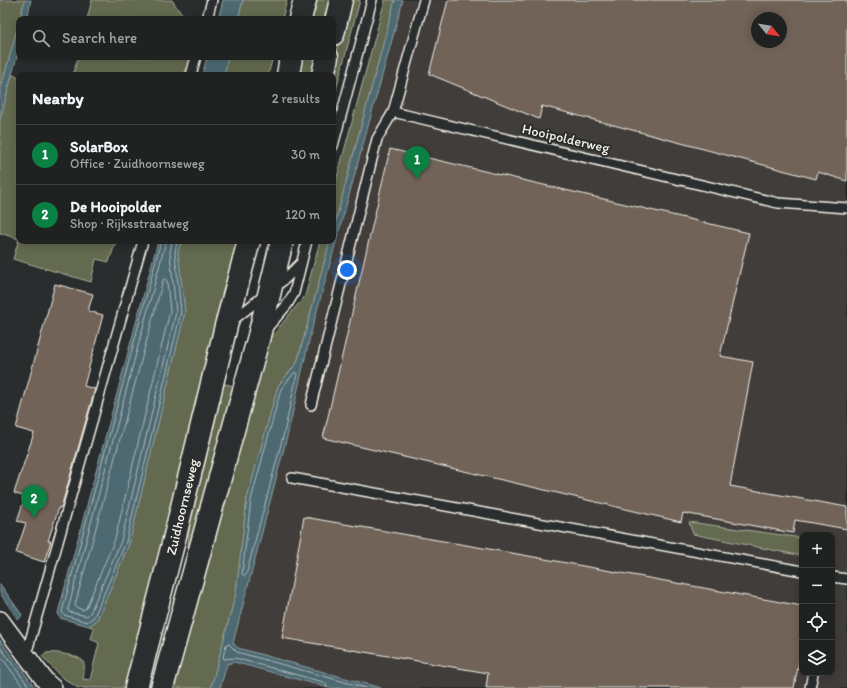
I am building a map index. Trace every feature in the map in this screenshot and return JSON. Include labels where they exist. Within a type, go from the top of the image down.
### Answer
[{"type":"main road","points":[[301,16],[305,0]]},
{"type":"main road","points":[[336,21],[341,0]]},
{"type":"main road","points":[[289,72],[291,60]]},
{"type":"main road","points":[[324,72],[326,60]]},
{"type":"main road","name":"Zuidhoornseweg","points":[[136,688],[226,326],[248,244]]},
{"type":"main road","name":"Zuidhoornseweg","points":[[162,688],[259,336],[281,244]]},
{"type":"street","points":[[0,620],[46,682],[53,688]]},
{"type":"lane","points":[[208,16],[212,0]]},
{"type":"lane","points":[[336,135],[372,0]]},
{"type":"lane","points":[[311,405],[377,140],[393,112],[424,0]]},
{"type":"lane","points":[[192,72],[195,60]]},
{"type":"lane","name":"Hooipolderweg","points":[[393,112],[778,203],[847,208]]},
{"type":"lane","points":[[26,655],[142,244]]},
{"type":"lane","name":"Zuidhoornseweg","points":[[259,336],[287,305],[294,293],[307,244]]},
{"type":"lane","name":"Zuidhoornseweg","points":[[226,326],[285,279],[302,262]]},
{"type":"lane","points":[[292,478],[799,570]]},
{"type":"lane","points":[[835,577],[847,579]]},
{"type":"lane","points":[[810,688],[812,676]]},
{"type":"shaded area","points":[[397,0],[847,0],[847,688],[219,688],[284,399],[328,244],[336,244],[336,214]]},
{"type":"green space","points":[[0,0],[25,0],[21,16],[16,16],[16,33],[0,92]]},
{"type":"green space","points":[[92,0],[172,0],[180,12],[187,16],[88,16]]},
{"type":"green space","points":[[243,0],[287,0],[283,16],[239,16]]},
{"type":"green space","points":[[317,0],[336,0],[332,16],[313,16]]},
{"type":"green space","points":[[350,0],[360,0],[336,90],[336,72],[331,72],[334,60],[336,60],[336,52]]},
{"type":"green space","points":[[385,0],[395,0],[336,220],[336,181]]},
{"type":"green space","points":[[77,60],[188,60],[185,72],[74,72]]},
{"type":"green space","points":[[227,60],[272,60],[269,72],[225,72]]},
{"type":"green space","points":[[302,60],[320,60],[317,72],[299,72]]},
{"type":"green space","points":[[12,75],[16,76],[16,238],[0,233],[0,119]]},
{"type":"green space","points":[[18,244],[115,244],[109,262],[96,259],[91,282],[13,259]]},
{"type":"green space","points":[[180,244],[241,244],[126,688],[78,688],[59,675],[42,656],[46,653],[60,653],[80,658],[84,664],[83,679],[90,680],[99,643],[91,639],[94,628],[89,626],[97,620],[129,544],[185,312],[178,252]]},
{"type":"green space","points":[[319,244],[329,244],[297,363],[278,386],[247,499],[236,593],[211,688],[171,688],[258,363],[271,337],[305,296]]},
{"type":"green space","points":[[221,383],[238,387],[187,558],[191,505]]},
{"type":"green space","points":[[689,522],[799,538],[799,555],[693,534]]},
{"type":"water","points":[[25,0],[31,0],[28,16],[21,16]]},
{"type":"water","points":[[223,0],[243,0],[239,16],[219,16]]},
{"type":"water","points":[[395,0],[403,0],[336,242],[336,220]]},
{"type":"water","points":[[16,33],[16,60],[0,119],[0,92]]},
{"type":"water","points":[[206,60],[227,60],[225,72],[203,72]]},
{"type":"water","points":[[157,244],[180,244],[178,252],[185,312],[129,544],[97,620],[89,626],[60,618],[58,613]]},
{"type":"water","points":[[329,244],[335,244],[310,336],[288,433],[233,643],[238,648],[381,688],[329,688],[234,662],[227,664],[220,688],[211,688],[236,593],[247,499],[278,386],[297,363]]},
{"type":"water","points":[[0,584],[22,615],[18,620],[0,593]]},
{"type":"water","points":[[0,640],[31,682],[35,688],[0,688]]},
{"type":"building","points":[[448,0],[847,0],[847,181],[818,172],[816,179],[542,106],[539,119],[429,74]]},
{"type":"building","points":[[390,149],[749,233],[720,356],[753,362],[730,486],[847,507],[847,529],[795,520],[793,533],[683,513],[681,522],[323,438]]},
{"type":"building","points":[[55,284],[93,294],[88,311],[103,315],[84,386],[95,389],[61,508],[59,507],[48,541],[51,541],[44,562],[16,553],[26,523],[17,521],[25,497],[14,493],[34,433],[16,428]]},
{"type":"building","points":[[304,517],[799,605],[799,662],[794,688],[486,688],[488,673],[282,638]]},
{"type":"place","name":"SolarBox","points":[[417,179]]},
{"type":"place","name":"De Hooipolder","points":[[34,518]]}]
